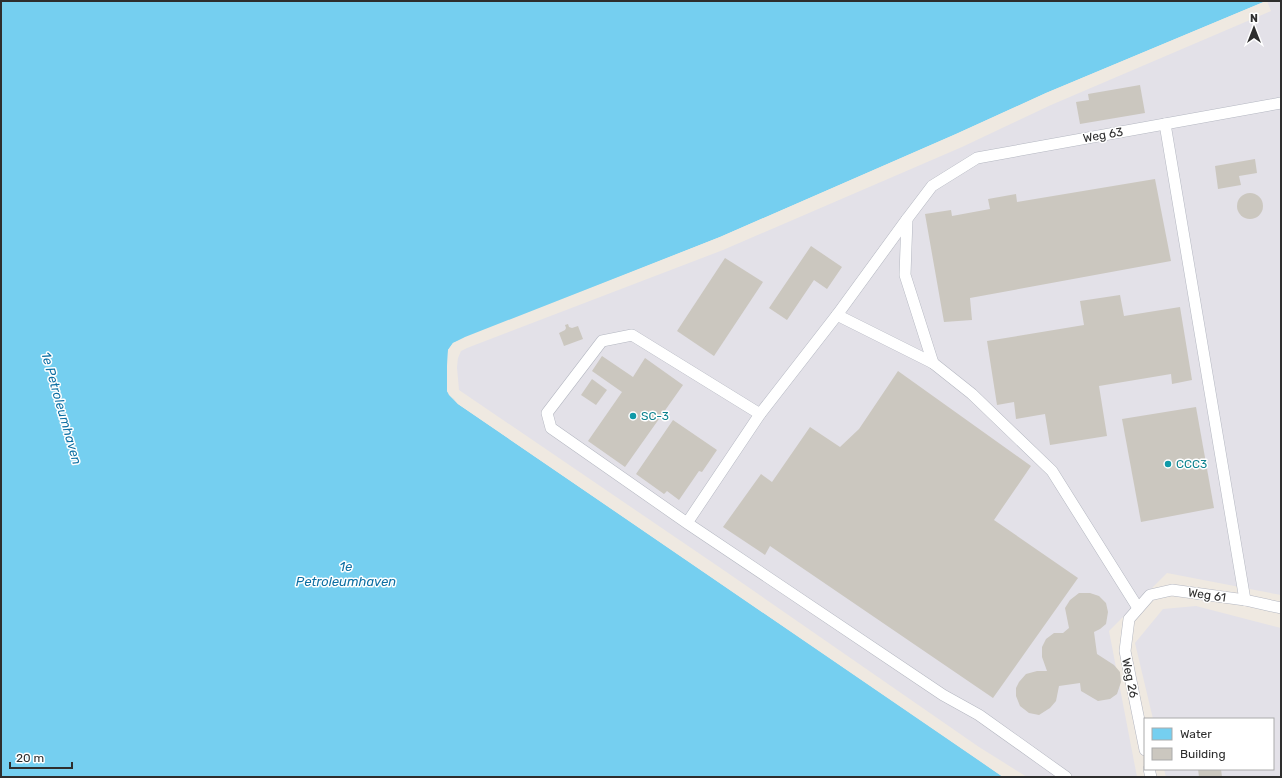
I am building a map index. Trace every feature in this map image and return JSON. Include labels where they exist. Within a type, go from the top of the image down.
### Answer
[{"type":"lane","name":"Weg 63","points":[[907,219],[932,186],[977,158],[1281,103]]},
{"type":"lane","points":[[1165,124],[1245,600]]},
{"type":"lane","points":[[687,522],[760,414],[837,314],[907,219]]},
{"type":"lane","points":[[907,219],[906,275],[933,363]]},
{"type":"lane","points":[[837,314],[933,363],[972,394],[1052,471],[1138,608]]},
{"type":"lane","points":[[760,414],[632,335],[602,341],[547,413],[551,428],[943,695],[978,715],[1066,777]]},
{"type":"lane","name":"Weg 61","points":[[1138,608],[1150,595],[1172,590],[1245,600],[1281,608]]},
{"type":"lane","name":"Weg 26","points":[[1138,608],[1129,619],[1125,651],[1144,745]]},
{"type":"shaded area","points":[[1267,1],[1281,1],[1281,595],[1167,573],[1109,631],[1137,777],[1027,777],[979,747],[722,569],[459,390],[457,367],[458,358],[461,351],[467,348],[723,250],[962,147],[1051,105],[1271,11]]},
{"type":"shaded area","points":[[1196,606],[1281,628],[1281,777],[1166,777],[1164,770],[1274,770],[1274,718],[1153,718],[1135,643],[1163,609]]},
{"type":"water","name":"1e Petroleumhaven","points":[[1,1],[1266,1],[1046,93],[720,237],[465,337],[453,343],[448,350],[447,391],[458,404],[1003,777],[1,777]]},
{"type":"pier","points":[[1268,1],[1267,3],[1047,95],[721,239],[465,339],[454,344],[450,351],[449,391],[454,399],[459,403],[1005,777],[458,404],[447,391],[448,350],[453,343],[720,237],[1046,93]]},
{"type":"building","points":[[1140,85],[1145,113],[1080,124],[1076,102],[1089,100],[1088,94]]},
{"type":"building","points":[[1255,159],[1257,173],[1239,176],[1241,185],[1218,189],[1215,166]]},
{"type":"building","points":[[1155,179],[1171,261],[970,298],[972,320],[944,322],[925,214],[951,210],[952,216],[990,209],[988,199],[1016,194],[1017,202]]},
{"type":"building","points":[[1250,193],[1260,196],[1263,206],[1260,216],[1250,219],[1240,216],[1237,206],[1240,196]]},
{"type":"building","points":[[811,246],[842,267],[827,289],[814,280],[787,320],[769,308]]},
{"type":"building","points":[[725,258],[763,282],[714,356],[677,331]]},
{"type":"building","points":[[1120,295],[1124,316],[1180,307],[1192,380],[1172,384],[1171,374],[1099,386],[1107,436],[1050,445],[1045,414],[1016,419],[1014,402],[997,405],[987,341],[1084,325],[1080,301]]},
{"type":"building","points":[[568,324],[569,327],[572,328],[578,326],[583,339],[564,346],[559,333],[565,330],[565,325]]},
{"type":"building","name":"SC-3","points":[[602,356],[633,377],[645,358],[683,385],[625,467],[588,441],[622,392],[592,371]]},
{"type":"building","points":[[898,371],[1031,466],[994,520],[1078,578],[993,698],[770,546],[765,555],[723,527],[761,474],[772,482],[810,427],[840,447],[859,429]]},
{"type":"building","points":[[592,379],[607,390],[596,405],[581,395]]},
{"type":"building","name":"CCC3","points":[[1196,407],[1214,508],[1141,522],[1122,419]]},
{"type":"building","points":[[673,420],[717,450],[702,472],[699,471],[679,500],[667,491],[664,494],[636,474]]},
{"type":"building","points":[[1079,593],[1090,593],[1099,596],[1106,603],[1108,612],[1106,624],[1094,632],[1097,654],[1114,665],[1120,672],[1121,682],[1117,694],[1110,699],[1098,701],[1081,691],[1080,683],[1059,686],[1056,701],[1050,708],[1039,715],[1029,713],[1020,706],[1016,696],[1016,688],[1026,674],[1037,671],[1047,671],[1042,657],[1042,647],[1046,639],[1054,633],[1063,633],[1069,628],[1065,608],[1070,600]]},
{"type":"building","points":[[1198,770],[1221,770],[1222,777],[1199,777]]},
{"type":"place","name":"SC-3","points":[[633,416]]},
{"type":"place","name":"CCC3","points":[[1168,464]]}]
